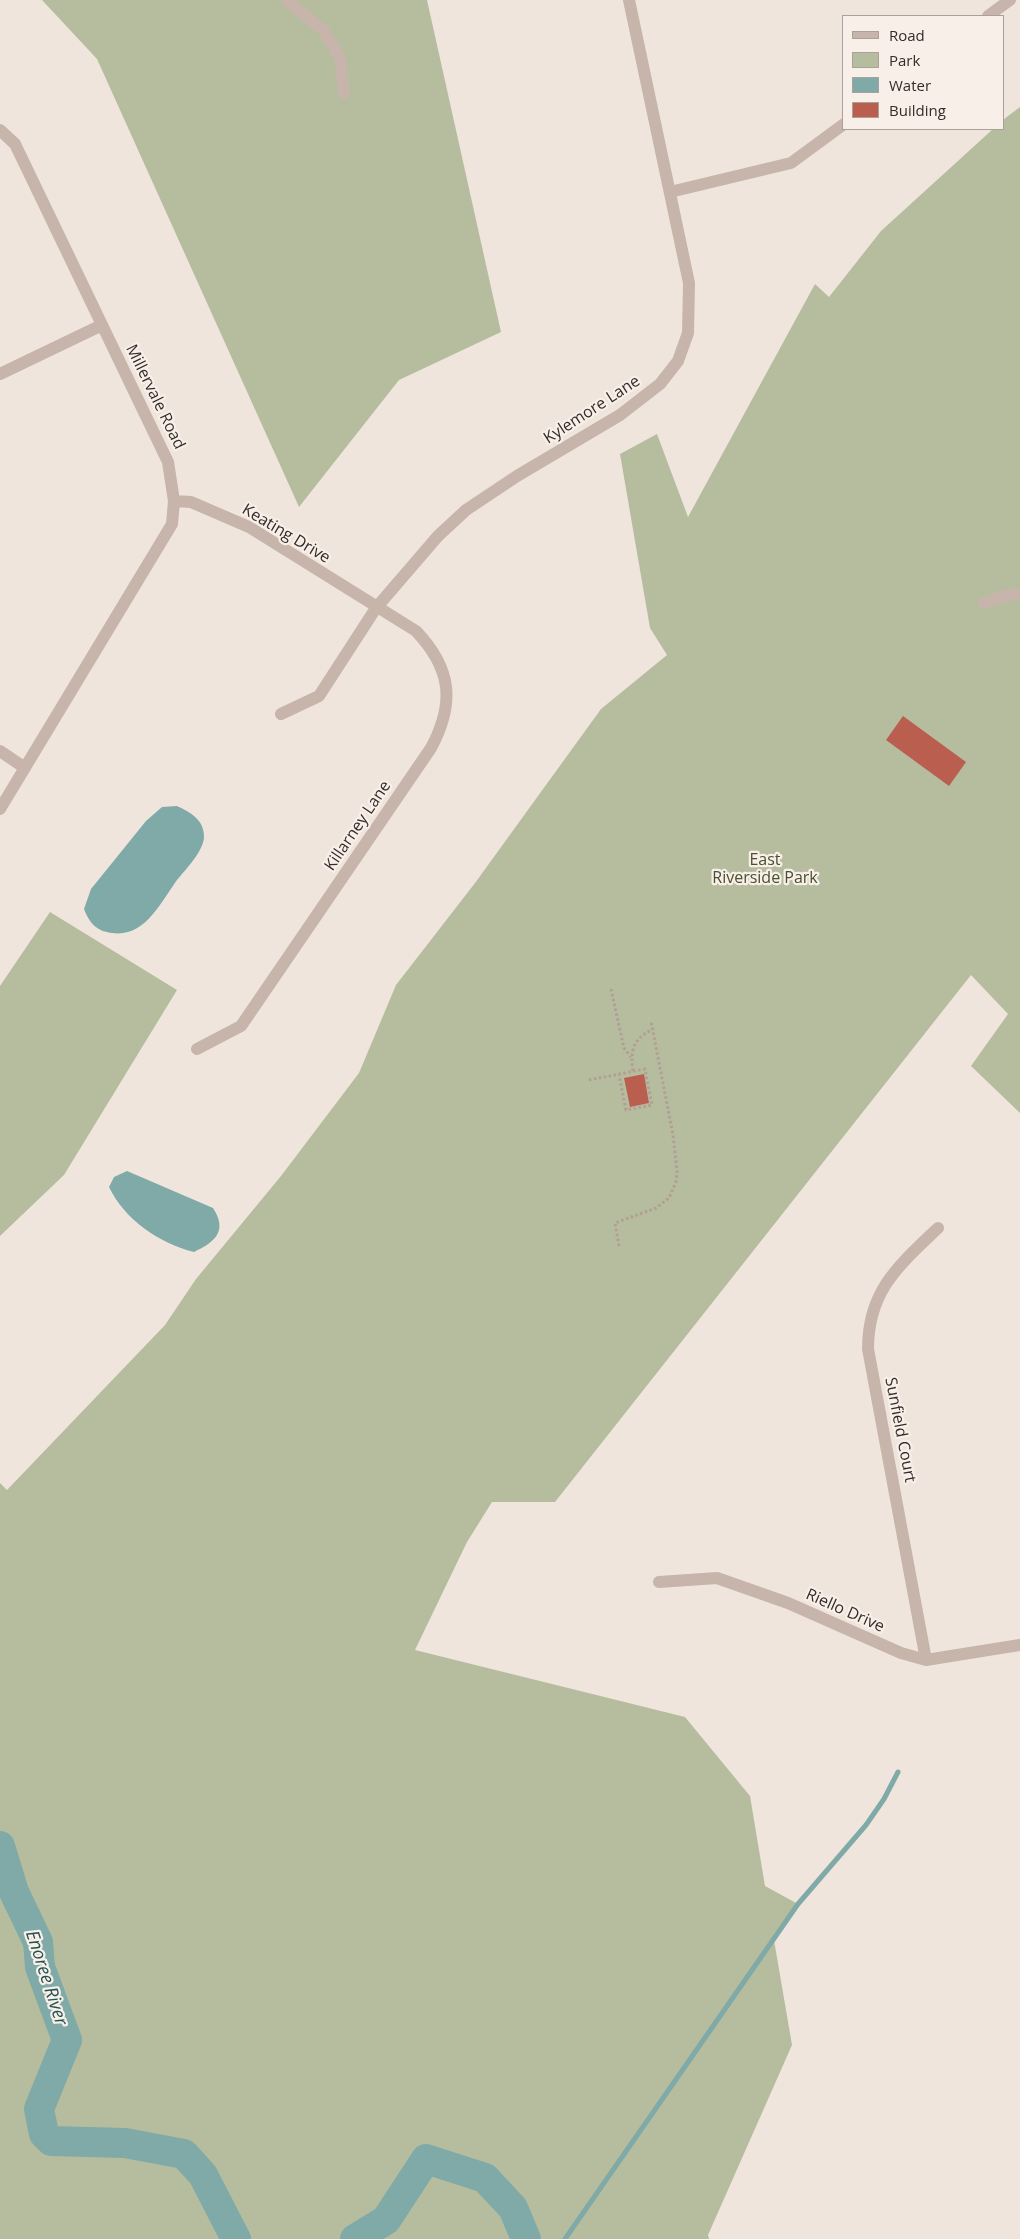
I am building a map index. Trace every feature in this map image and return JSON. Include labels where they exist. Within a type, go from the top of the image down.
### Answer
[{"type":"street","points":[[287,0],[324,31],[340,58],[344,93]]},
{"type":"street","name":"Kylemore Lane","points":[[281,714],[318,696],[376,608],[438,536],[466,510],[517,476],[620,415],[660,384],[678,361],[688,333],[689,283],[629,0]]},
{"type":"street","points":[[989,15],[1010,0]]},
{"type":"street","points":[[670,192],[791,163],[842,125]]},
{"type":"street","name":"Millervale Road","points":[[0,130],[15,144],[168,462],[174,501],[172,524],[0,809]]},
{"type":"street","points":[[0,374],[102,326]]},
{"type":"street","name":"Keating Drive","points":[[174,501],[191,502],[249,527],[376,608]]},
{"type":"street","points":[[984,604],[1006,595],[1020,594]]},
{"type":"street","name":"Killarney Lane","points":[[197,1049],[241,1026],[425,756],[440,730],[447,707],[446,690],[440,664],[428,644],[416,632],[376,608]]},
{"type":"street","points":[[0,751],[25,768]]},
{"type":"street","name":"Sunfield Court","points":[[926,1660],[868,1349],[868,1328],[875,1303],[891,1276],[938,1228]]},
{"type":"street","name":"Riello Drive","points":[[659,1582],[717,1578],[788,1603],[901,1653],[926,1660],[1020,1645]]},
{"type":"path","points":[[611,989],[624,1048],[631,1057]]},
{"type":"path","points":[[619,1246],[615,1223],[656,1208],[669,1198],[676,1182],[677,1171],[673,1135],[650,1021]]},
{"type":"path","points":[[634,1072],[631,1057],[632,1049],[637,1040],[652,1030]]},
{"type":"path","points":[[589,1080],[619,1074],[634,1072],[645,1069],[652,1105],[626,1110],[619,1074]]},
{"type":"green space","points":[[42,0],[427,0],[501,332],[399,380],[299,507],[97,59]]},
{"type":"green space","name":"East Riverside Park","points":[[1020,107],[1020,1113],[971,1066],[1008,1014],[971,975],[555,1502],[492,1502],[467,1542],[415,1650],[685,1717],[750,1796],[765,1886],[798,1904],[774,1940],[792,2045],[708,2235],[709,2239],[0,2239],[0,1483],[7,1490],[165,1325],[196,1279],[281,1176],[359,1073],[396,985],[475,883],[601,709],[667,655],[650,628],[620,454],[657,434],[688,517],[815,284],[829,297],[881,231],[992,130],[1005,130],[1005,118]]},
{"type":"green space","points":[[50,912],[177,990],[64,1175],[0,1236],[0,986]]},
{"type":"water","points":[[177,806],[192,814],[202,826],[204,832],[203,844],[197,855],[149,919],[140,926],[131,931],[120,933],[99,929],[90,921],[84,909],[91,889],[146,821],[162,807]]},
{"type":"water","points":[[127,1171],[213,1208],[219,1223],[217,1235],[208,1244],[194,1252],[168,1243],[144,1228],[124,1210],[109,1187],[114,1177]]},
{"type":"building","points":[[903,716],[966,762],[949,786],[886,740]]},
{"type":"building","points":[[644,1074],[649,1103],[630,1107],[624,1078]]},
{"type":"waterway","points":[[565,2239],[798,1904],[866,1825],[884,1799],[898,1772]]},
{"type":"waterway","name":"Enoree River","points":[[0,1846],[14,1892],[38,1942],[40,1967],[67,2040],[39,2109],[44,2134],[51,2141],[125,2143],[184,2154],[203,2175],[236,2239]]},
{"type":"waterway","name":"Enoree River","points":[[355,2239],[386,2220],[426,2159],[485,2178],[513,2208],[526,2239]]}]
